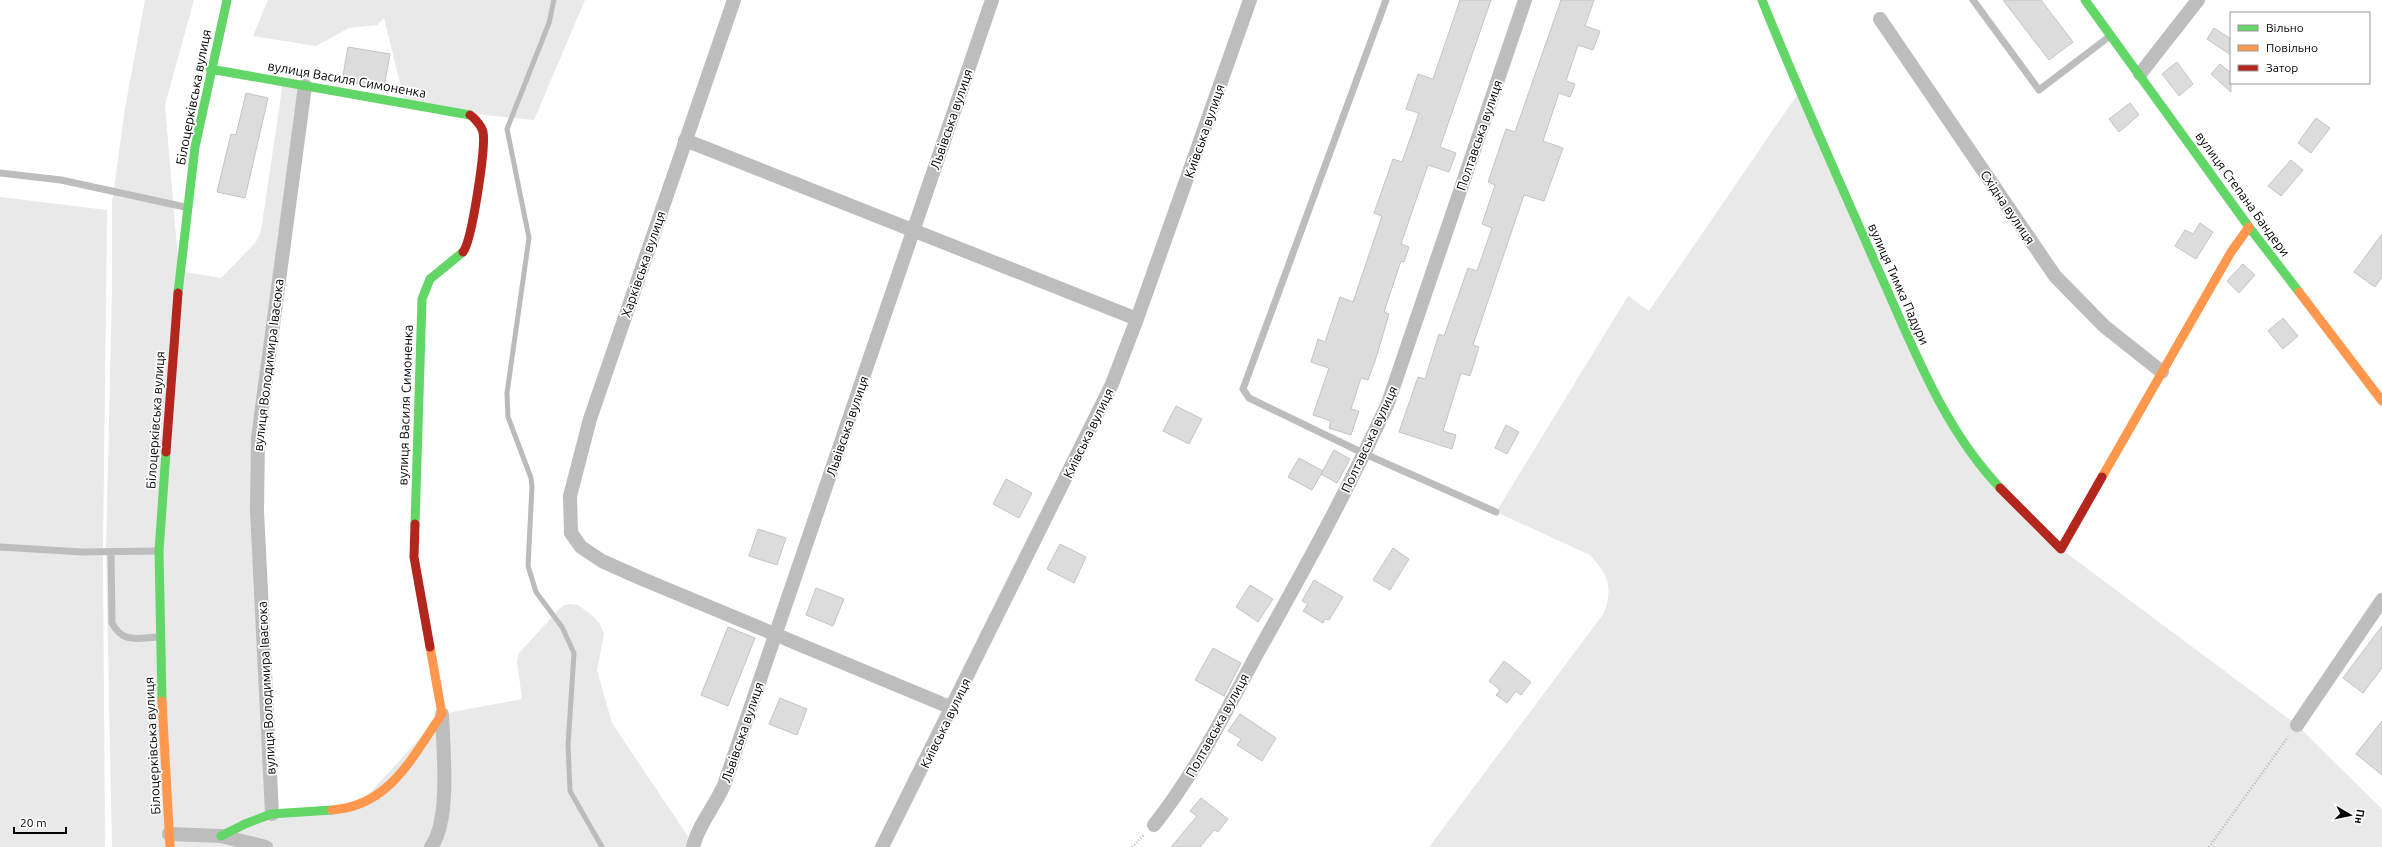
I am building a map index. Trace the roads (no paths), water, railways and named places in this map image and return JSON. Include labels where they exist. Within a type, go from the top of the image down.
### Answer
[{"type":"street","name":"Білоцерківська вулиця","points":[[170,840],[160,637],[159,551],[179,271],[195,147],[210,69],[227,0]]},
{"type":"street","name":"Харківська вулиця","points":[[734,0],[590,418],[570,496],[571,533],[581,547],[602,561],[777,634]]},
{"type":"street","name":"Львівська вулиця","points":[[693,847],[695,837],[717,802],[724,785],[777,634],[912,232],[992,0]]},
{"type":"street","name":"Київська вулиця","points":[[882,847],[1112,384],[1137,320],[1250,0]]},
{"type":"street","name":"Полтавська вулиця","points":[[1154,825],[1179,791],[1202,755],[1365,454],[1388,403],[1525,0]]},
{"type":"street","name":"вулиця Тимка Падури","points":[[1762,0],[1799,92],[1929,383],[1950,423],[1963,444],[1980,465],[2016,505],[2060,549],[2162,372]]},
{"type":"street","name":"вулиця Степана Бандери","points":[[2085,0],[2112,35],[2249,226],[2382,402]]},
{"type":"street","points":[[2140,74],[2198,0]]},
{"type":"street","name":"Східна вулиця","points":[[1880,19],[2055,276],[2104,326],[2162,372]]},
{"type":"street","name":"вулиця Василя Симоненка","points":[[210,69],[465,113],[474,118],[483,132],[469,242],[459,258],[431,275],[426,283],[422,299],[414,557],[442,714]]},
{"type":"street","name":"вулиця Володимира Івасюка","points":[[272,814],[257,511],[258,438],[304,86]]},
{"type":"street","points":[[685,140],[912,232],[1137,320]]},
{"type":"street","points":[[2162,372],[2231,252],[2249,226]]},
{"type":"street","points":[[2297,725],[2382,600]]},
{"type":"street","points":[[777,634],[952,708]]},
{"type":"street","points":[[221,836],[241,825],[272,814],[341,809],[359,805],[378,796],[398,777],[442,714]]},
{"type":"street","points":[[431,847],[440,827],[443,810],[442,714]]},
{"type":"street","points":[[170,840],[221,836],[266,847]]},
{"type":"lane","points":[[1386,0],[1243,389],[1249,398],[1365,454],[1496,512]]},
{"type":"lane","points":[[1973,0],[2040,90],[2112,35]]},
{"type":"lane","points":[[0,173],[61,180],[187,208]]},
{"type":"lane","points":[[0,547],[82,552],[159,551]]},
{"type":"lane","points":[[111,552],[112,623],[114,628],[117,633],[130,639],[160,637]]},
{"type":"waterway","points":[[554,0],[549,23],[507,129],[529,238],[507,393],[508,417],[531,478],[532,487],[528,566],[536,592],[562,627],[574,653],[568,745],[570,791],[602,847]]}]
